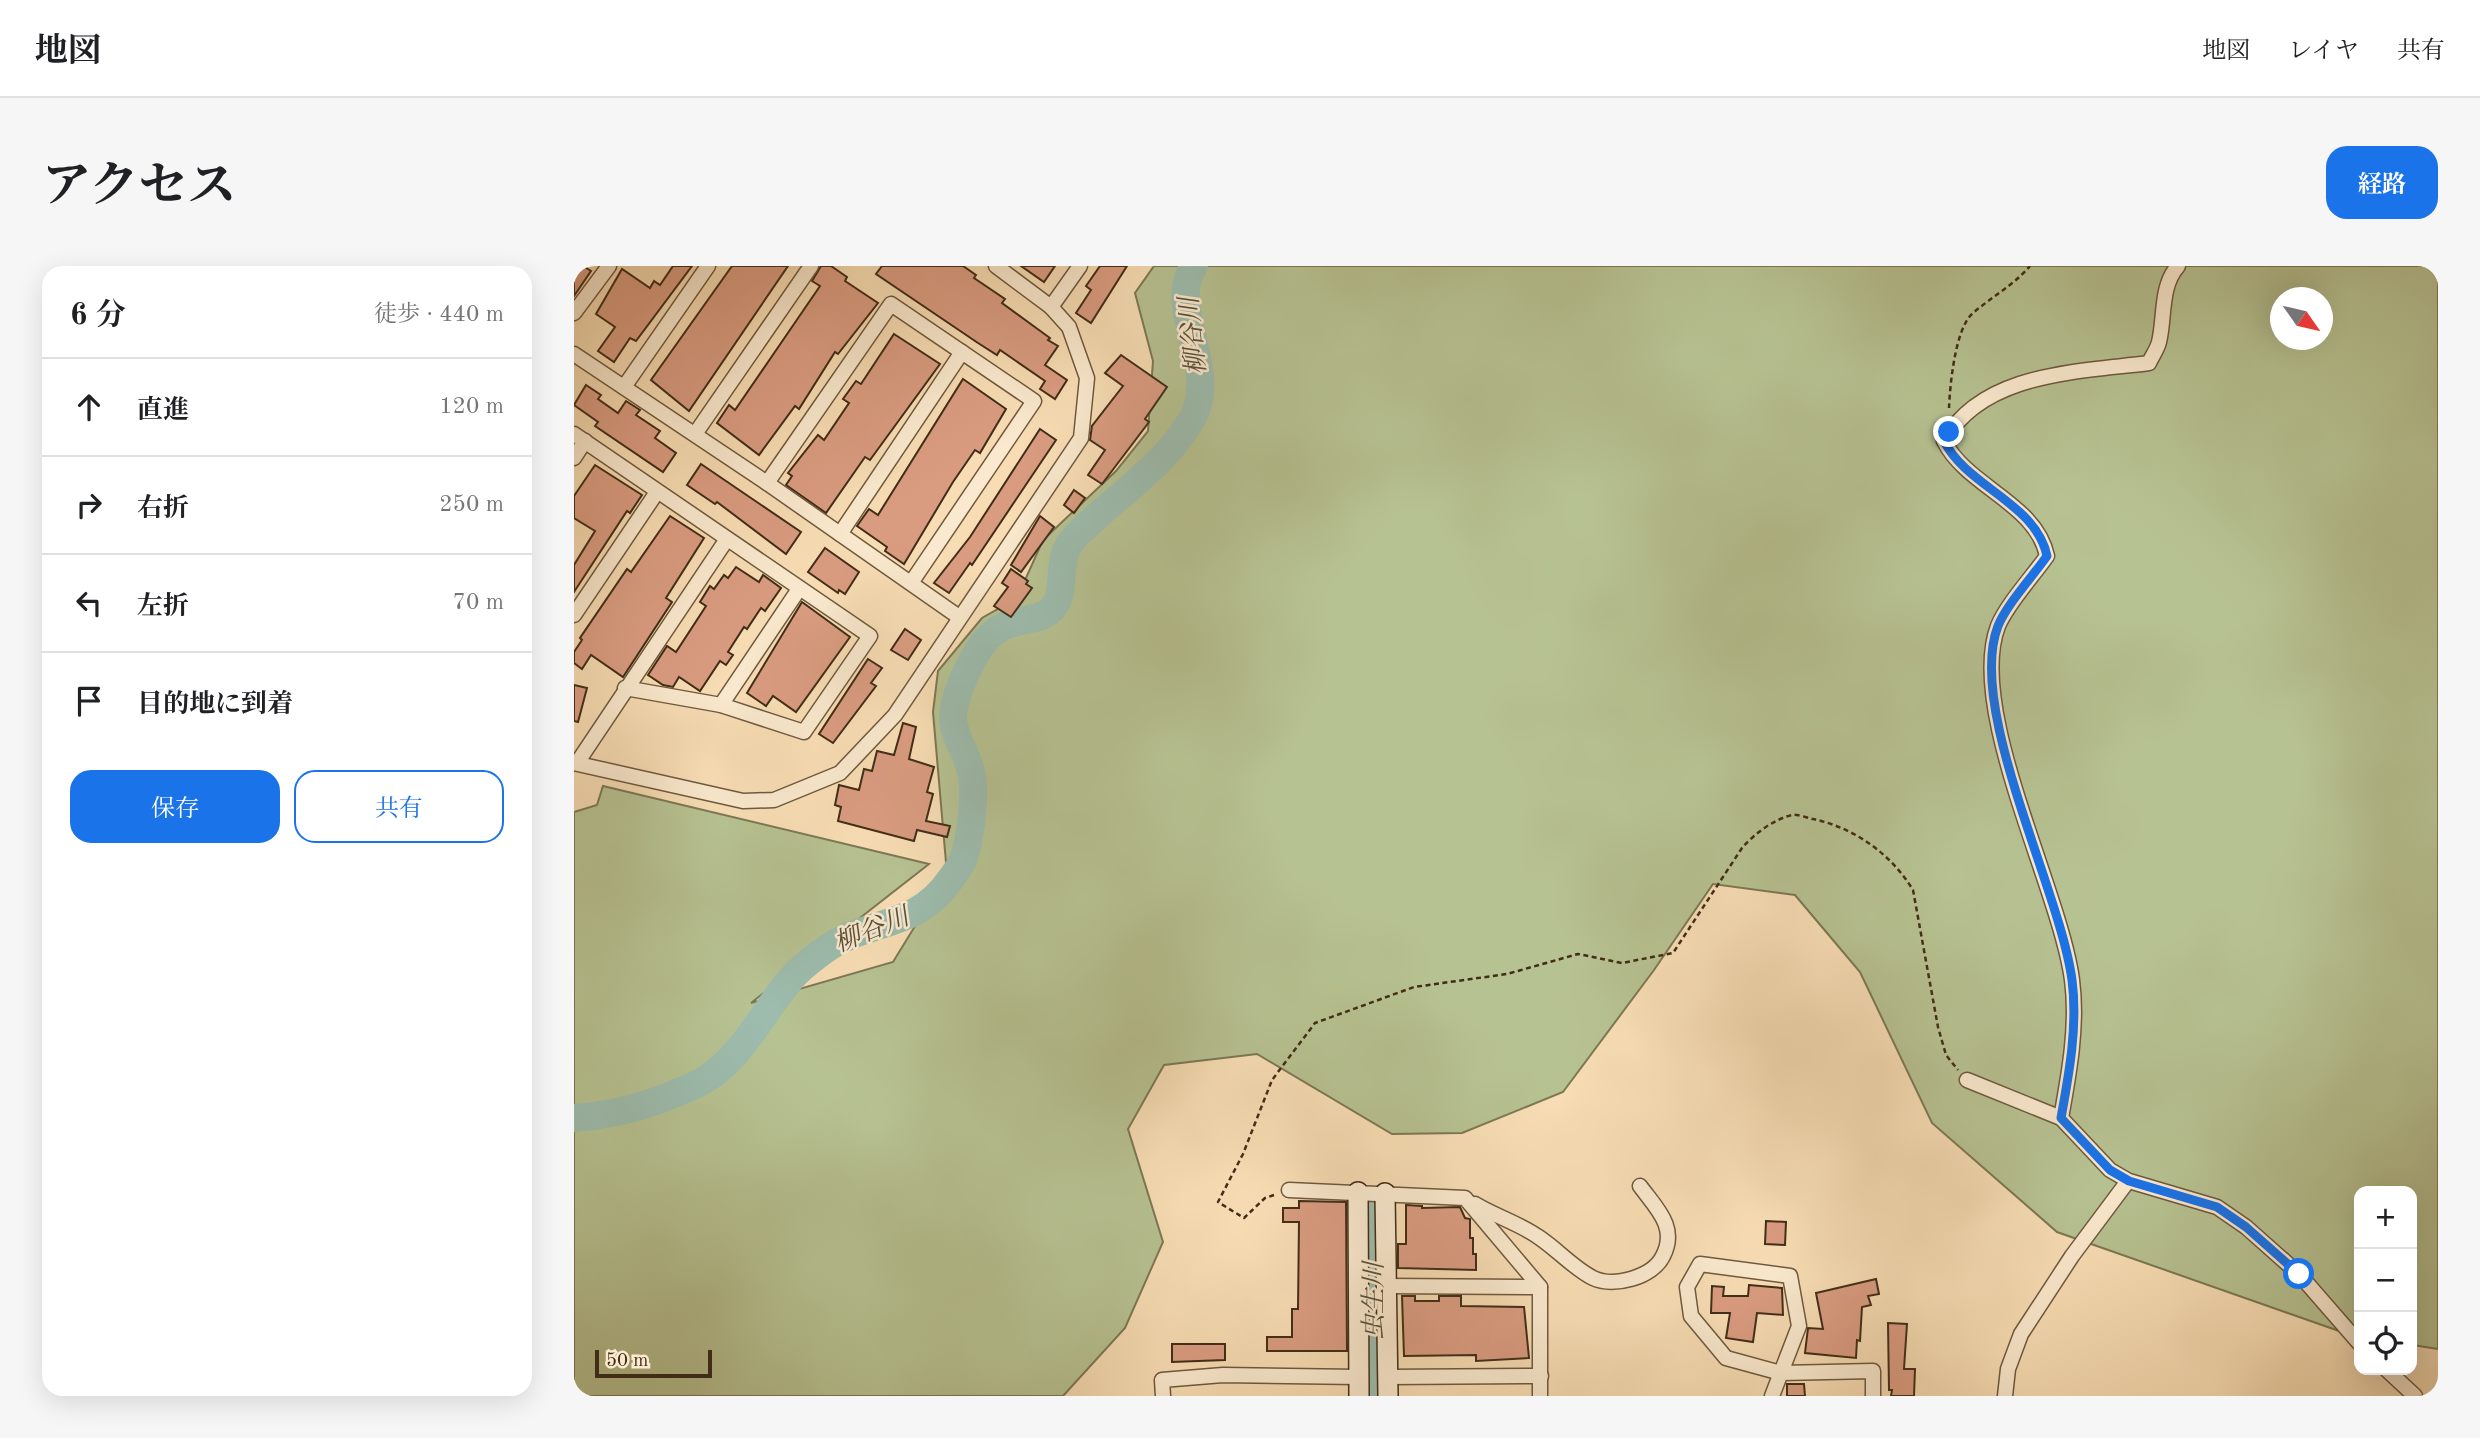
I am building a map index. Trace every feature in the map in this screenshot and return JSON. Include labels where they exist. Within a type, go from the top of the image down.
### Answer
[{"type":"street","points":[[574,313],[608,266]]},
{"type":"street","points":[[624,387],[708,266]]},
{"type":"street","points":[[695,434],[811,266]]},
{"type":"street","points":[[727,539],[576,763],[743,801],[774,800],[840,773],[861,754],[895,715],[1081,438],[1087,378],[1069,327],[1051,307],[996,266]]},
{"type":"street","points":[[1051,307],[1080,266]]},
{"type":"street","points":[[2061,1118],[2069,1068],[2072,980],[2001,732],[1994,684],[1993,649],[1999,624],[2047,556],[2044,543],[2027,520],[1953,459],[1944,441],[1957,419],[1982,400],[2029,381],[2149,363],[2159,345],[2166,293],[2172,272],[2178,266]]},
{"type":"street","points":[[767,483],[891,304],[1034,401],[911,583]]},
{"type":"street","points":[[840,534],[962,352]]},
{"type":"street","points":[[574,354],[767,483],[959,617]]},
{"type":"street","points":[[574,458],[580,437],[870,636],[804,732],[720,705],[625,688]]},
{"type":"street","points":[[574,615],[657,492]]},
{"type":"street","points":[[720,705],[799,589]]},
{"type":"street","points":[[1967,1080],[2061,1118],[2110,1170],[2128,1181],[2217,1207],[2246,1227],[2299,1274],[2354,1337]]},
{"type":"street","points":[[2005,1396],[2008,1369],[2021,1334],[2072,1256],[2128,1181]]},
{"type":"street","points":[[1289,1189],[1465,1198],[1535,1234],[1595,1279],[1624,1280],[1645,1276],[1658,1266],[1669,1244],[1667,1222],[1640,1186]]},
{"type":"street","points":[[1163,1396],[1162,1380],[1223,1376],[1359,1386],[1358,1192]]},
{"type":"street","points":[[1385,1193],[1388,1386],[1541,1376]]},
{"type":"street","points":[[1465,1198],[1540,1287],[1540,1396]]},
{"type":"street","points":[[1773,1396],[1781,1373],[1799,1326],[1790,1276],[1700,1264],[1686,1287],[1691,1316],[1726,1358],[1781,1373],[1873,1371],[1873,1396]]},
{"type":"street","points":[[1386,1286],[1540,1287]]},
{"type":"street","points":[[2392,1375],[2415,1396]]},
{"type":"path","points":[[1949,432],[1950,398],[1959,337],[1969,316],[2018,280],[2030,266]]},
{"type":"path","points":[[1289,1189],[1265,1198],[1244,1218],[1218,1202],[1243,1154],[1272,1080],[1315,1023],[1414,987],[1507,974],[1578,954],[1622,962],[1673,953],[1742,848],[1755,833],[1793,815],[1838,825],[1878,849],[1913,890],[1945,1055],[1967,1080]]},
{"type":"green space","points":[[1154,266],[2438,266],[2438,1349],[2417,1346],[2417,1186],[2354,1186],[2354,1336],[2057,1232],[1932,1123],[1860,972],[1795,895],[1713,884],[1654,970],[1563,1092],[1462,1133],[1392,1134],[1257,1054],[1164,1065],[1128,1129],[1163,1242],[1125,1328],[1063,1396],[574,1396],[574,812],[597,805],[603,786],[929,864],[751,1003],[893,962],[947,874],[933,712],[938,671],[982,618],[1017,598],[1043,540],[1116,471],[1148,431],[1153,361],[1135,293]]},
{"type":"building","points":[[574,266],[583,266],[591,271],[574,296]]},
{"type":"building","points":[[673,266],[692,266],[636,341],[630,338],[614,362],[598,351],[615,327],[596,314],[622,269],[650,288],[654,281],[660,285]]},
{"type":"building","points":[[732,266],[788,266],[689,411],[651,380]]},
{"type":"building","points":[[821,266],[831,266],[847,277],[845,281],[878,303],[838,354],[835,352],[799,409],[795,406],[759,455],[717,423],[729,405],[735,410],[820,286],[812,281]]},
{"type":"building","points":[[882,266],[963,266],[976,275],[974,278],[1005,299],[1002,303],[1058,346],[1045,365],[1067,380],[1055,399],[1040,389],[1045,381],[1000,350],[997,355],[978,343],[876,274]]},
{"type":"building","points":[[1021,266],[1055,266],[1044,282]]},
{"type":"building","points":[[1100,266],[1127,266],[1091,323],[1076,313],[1091,290],[1086,286]]},
{"type":"building","points":[[894,334],[940,364],[870,460],[865,457],[826,513],[786,485],[792,476],[788,473],[818,435],[824,440],[849,403],[843,399],[856,381],[861,384]]},
{"type":"building","points":[[1121,355],[1167,387],[1145,419],[1149,422],[1102,484],[1088,475],[1105,450],[1090,440],[1092,426],[1123,386],[1105,373]]},
{"type":"building","points":[[963,379],[1006,409],[980,453],[975,450],[953,482],[904,564],[885,551],[887,547],[857,526],[869,509],[878,515]]},
{"type":"building","points":[[586,385],[601,395],[598,399],[618,413],[626,401],[640,410],[636,415],[660,431],[655,438],[676,453],[663,472],[595,426],[598,422],[574,405]]},
{"type":"building","points":[[1040,429],[1056,440],[972,565],[970,563],[949,593],[934,583],[970,537]]},
{"type":"building","points":[[701,464],[801,532],[786,554],[717,502],[715,504],[687,485]]},
{"type":"building","points":[[595,465],[642,495],[630,513],[627,511],[574,592],[574,565],[595,531],[574,518],[574,496]]},
{"type":"building","points":[[1074,490],[1085,498],[1074,513],[1064,505]]},
{"type":"building","points":[[670,516],[704,538],[666,598],[672,602],[623,677],[591,655],[582,669],[574,663],[574,652],[582,640],[580,638],[627,569],[631,572]]},
{"type":"building","points":[[1040,516],[1054,527],[1021,572],[1011,565]]},
{"type":"building","points":[[825,548],[859,572],[845,594],[839,590],[838,593],[808,572]]},
{"type":"building","points":[[736,567],[759,582],[763,575],[781,588],[765,611],[761,608],[747,629],[744,627],[728,652],[733,655],[726,665],[720,661],[700,691],[679,677],[673,687],[663,685],[648,675],[667,646],[676,652],[706,606],[700,602],[710,586],[714,589],[724,575],[728,578]]},
{"type":"building","points":[[1011,569],[1028,581],[1026,584],[1032,588],[1011,617],[994,606],[1008,587],[1002,583]]},
{"type":"building","points":[[802,602],[850,637],[796,712],[773,696],[766,706],[747,693]]},
{"type":"building","points":[[905,629],[921,640],[908,660],[891,650]]},
{"type":"building","points":[[868,659],[882,668],[871,683],[876,686],[833,743],[819,734]]},
{"type":"building","points":[[574,685],[587,688],[578,722],[574,721]]},
{"type":"building","points":[[903,723],[916,727],[909,759],[934,767],[927,792],[933,794],[926,821],[950,826],[947,837],[917,830],[914,841],[838,821],[841,807],[835,805],[839,785],[859,790],[864,769],[872,771],[877,751],[894,755]]},
{"type":"building","points":[[1299,1201],[1346,1202],[1347,1351],[1267,1351],[1267,1337],[1292,1337],[1292,1309],[1298,1309],[1299,1222],[1283,1222],[1283,1208],[1299,1208]]},
{"type":"building","points":[[1406,1205],[1422,1208],[1460,1207],[1465,1218],[1470,1219],[1470,1238],[1473,1238],[1473,1254],[1476,1254],[1476,1270],[1398,1268],[1398,1244],[1406,1244]]},
{"type":"building","points":[[1766,1221],[1786,1222],[1785,1245],[1765,1244]]},
{"type":"building","points":[[1876,1279],[1879,1294],[1868,1296],[1871,1305],[1862,1307],[1856,1358],[1805,1353],[1808,1328],[1823,1329],[1816,1293]]},
{"type":"building","points":[[1749,1285],[1782,1288],[1783,1315],[1757,1313],[1753,1342],[1726,1338],[1730,1313],[1711,1313],[1712,1286],[1724,1287],[1723,1296],[1748,1296]]},
{"type":"building","points":[[1402,1296],[1415,1296],[1415,1301],[1439,1301],[1439,1296],[1461,1296],[1461,1306],[1524,1307],[1529,1358],[1476,1361],[1476,1355],[1404,1356]]},
{"type":"building","points":[[1888,1323],[1907,1324],[1904,1369],[1915,1369],[1914,1396],[1891,1396]]},
{"type":"building","points":[[1172,1344],[1225,1344],[1225,1360],[1172,1362]]},
{"type":"building","points":[[1787,1384],[1804,1384],[1805,1396],[1787,1396]]},
{"type":"waterway","name":"柳谷川","points":[[574,1118],[607,1114],[654,1102],[699,1083],[713,1074],[738,1050],[790,980],[805,965],[839,941],[921,908],[950,880],[962,863],[966,851],[973,803],[971,771],[953,720],[963,679],[979,649],[993,633],[1002,627],[1038,617],[1052,609],[1060,593],[1068,546],[1090,522],[1154,466],[1193,417],[1199,398],[1200,379],[1186,300],[1187,282],[1194,266]]},
{"type":"waterway","name":"虫生川","points":[[1374,1206],[1376,1396]]},
{"type":"route","points":[[1949,432],[1944,441],[1953,459],[2027,520],[2044,543],[2047,556],[1999,624],[1993,649],[1994,684],[2001,732],[2024,818],[2045,876],[2072,980],[2073,1024],[2061,1118],[2110,1170],[2129,1181],[2217,1207],[2246,1227],[2299,1274]]}]
